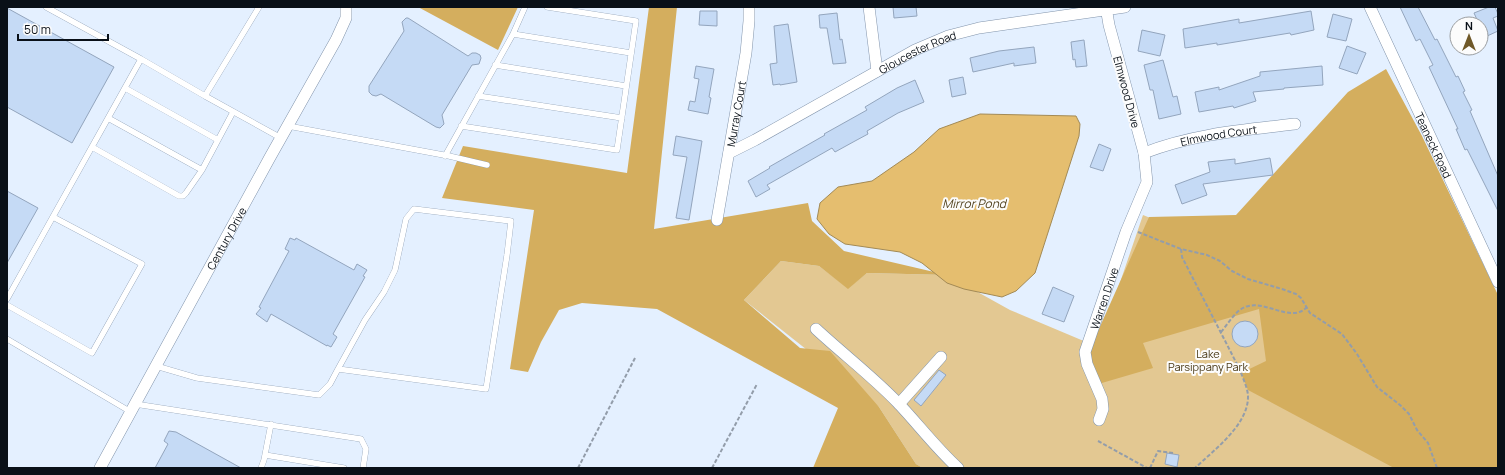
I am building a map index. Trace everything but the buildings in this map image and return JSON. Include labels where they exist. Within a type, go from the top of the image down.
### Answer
[{"type":"street","name":"Century Drive","points":[[100,468],[280,138],[336,40],[346,18],[346,7]]},
{"type":"street","name":"Murray Court","points":[[718,220],[746,53],[749,7]]},
{"type":"street","points":[[869,7],[877,71]]},
{"type":"street","name":"Gloucester Road","points":[[729,153],[755,140],[915,50],[948,36],[980,28],[1106,8],[1125,7]]},
{"type":"street","name":"Teaneck Road","points":[[1370,7],[1498,282]]},
{"type":"street","name":"Elmwood Drive","points":[[1106,8],[1109,25],[1144,153],[1147,178]]},
{"type":"street","name":"Elmwood Court","points":[[1144,153],[1164,145],[1189,138],[1295,124]]},
{"type":"street","name":"Warren Drive","points":[[1099,420],[1103,409],[1102,399],[1086,364],[1085,352],[1128,228],[1147,182],[1147,178]]},
{"type":"street","points":[[816,329],[899,404],[941,453],[958,468]]},
{"type":"street","points":[[899,404],[941,357]]},
{"type":"lane","points":[[46,7],[280,138]]},
{"type":"lane","points":[[205,96],[259,7]]},
{"type":"lane","points":[[445,156],[513,34],[525,7]]},
{"type":"lane","points":[[461,126],[617,150],[636,21],[547,7]]},
{"type":"lane","points":[[513,34],[631,53]]},
{"type":"lane","points":[[7,299],[141,59]]},
{"type":"lane","points":[[495,65],[626,86]]},
{"type":"lane","points":[[125,88],[218,140]]},
{"type":"lane","points":[[478,96],[622,118]]},
{"type":"lane","points":[[92,147],[179,196],[183,196],[202,170],[233,112]]},
{"type":"lane","points":[[108,118],[202,170]]},
{"type":"lane","points":[[287,126],[487,165]]},
{"type":"lane","points":[[156,366],[197,378],[319,395],[330,384],[338,369],[365,320],[384,292],[395,270],[406,219],[414,210],[511,221],[486,389],[338,369]]},
{"type":"lane","points":[[7,305],[92,353],[142,264],[53,217]]},
{"type":"lane","points":[[7,339],[133,408],[270,424],[361,439],[366,449],[363,468]]},
{"type":"lane","points":[[261,468],[265,455],[270,424]]},
{"type":"lane","points":[[265,455],[344,468]]},
{"type":"path","points":[[1128,228],[1181,249],[1207,255],[1220,261],[1232,271],[1248,279],[1296,294],[1301,298],[1310,314],[1342,334],[1378,387],[1400,404],[1409,414],[1417,430],[1428,444],[1437,468]]},
{"type":"path","points":[[1181,249],[1182,257],[1240,370],[1247,388],[1248,398],[1246,410],[1241,421],[1195,468]]},
{"type":"path","points":[[1221,332],[1244,307],[1264,306],[1296,313],[1302,312],[1306,308]]},
{"type":"path","points":[[578,468],[636,358]]},
{"type":"path","points":[[712,468],[757,384]]},
{"type":"path","points":[[1098,441],[1148,468],[1158,451],[1173,453]]},
{"type":"green space","name":"Lake Parsippany Park","points":[[1143,215],[1284,272],[1453,468],[923,468],[916,464],[879,407],[744,300],[781,261],[819,266],[848,288],[867,273],[947,275],[1010,310],[1098,347]]},
{"type":"shaded area","points":[[418,7],[518,7],[498,50]]},
{"type":"shaded area","points":[[649,7],[677,7],[654,229],[808,203],[812,221],[844,251],[947,275],[867,273],[848,289],[819,266],[781,261],[744,300],[800,348],[830,351],[879,407],[916,464],[923,468],[813,468],[838,408],[657,309],[582,303],[559,310],[541,342],[528,372],[510,369],[534,210],[442,198],[463,146],[627,173]]},
{"type":"shaded area","points":[[1386,69],[1422,136],[1498,295],[1498,468],[1394,468],[1248,390],[1241,373],[1266,361],[1259,309],[1143,343],[1153,368],[1095,385],[1085,360],[1149,217],[1236,215],[1348,92]]},
{"type":"water","name":"Mirror Pond","points":[[980,114],[1076,116],[1080,124],[1079,136],[1035,273],[1016,291],[1002,297],[964,289],[947,283],[922,263],[900,252],[845,244],[829,234],[817,219],[820,203],[838,187],[872,181],[914,152],[939,129]]}]
